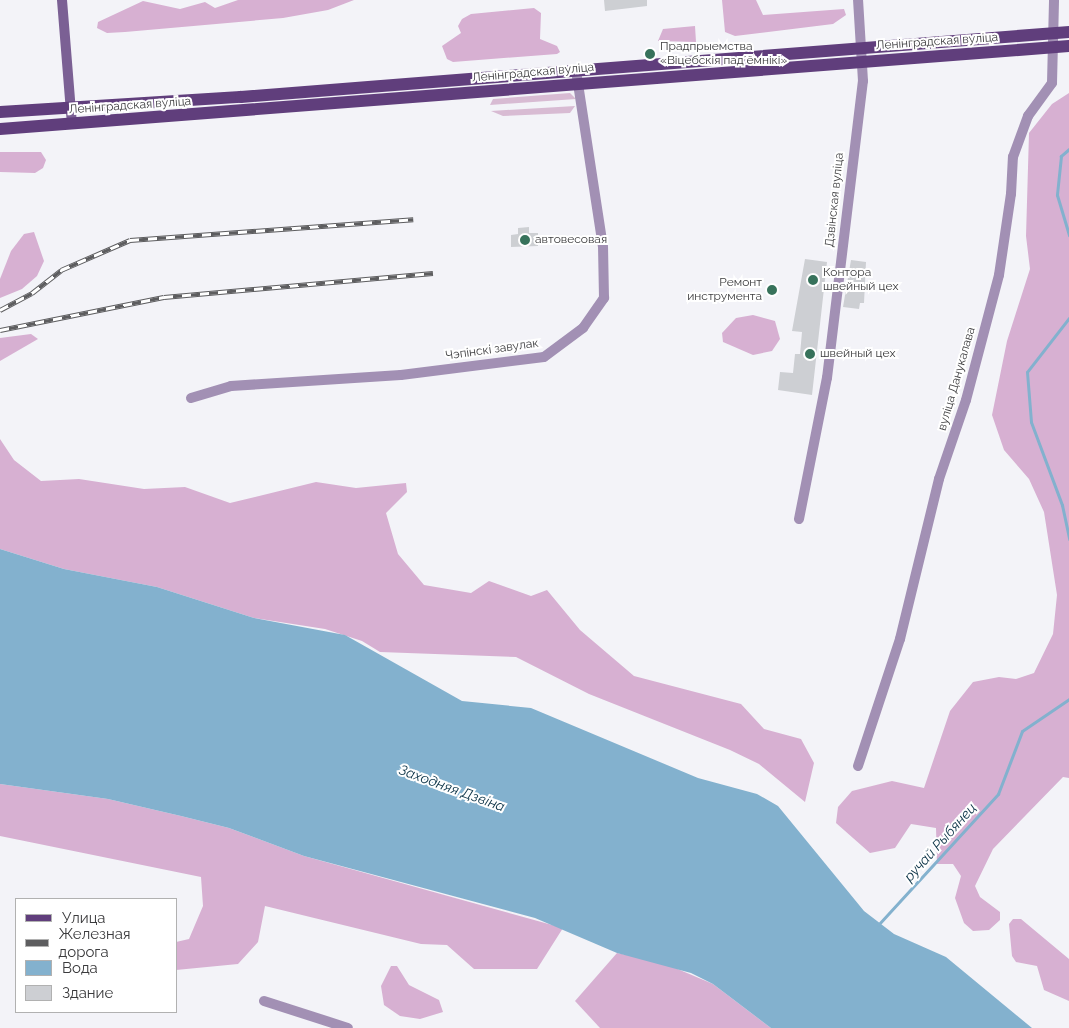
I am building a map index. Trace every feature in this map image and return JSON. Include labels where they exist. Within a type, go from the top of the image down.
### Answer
[{"type":"main road","points":[[62,0],[72,124]]},
{"type":"main road","name":"Ленінградская вуліца","points":[[0,129],[578,77],[860,48],[1069,32]]},
{"type":"main road","name":"Ленінградская вуліца","points":[[0,112],[861,61],[1069,46]]},
{"type":"street","name":"Дзвінская вуліца","points":[[799,519],[835,322],[847,195],[863,81],[858,0]]},
{"type":"street","name":"вуліца Данукалава","points":[[858,766],[900,639],[939,479],[966,400],[999,275],[1013,156],[1028,116],[1052,83],[1054,0]]},
{"type":"street","name":"Чэпінскі завулак","points":[[191,398],[231,386],[401,375],[544,357],[583,328],[604,298],[602,247],[578,77]]},
{"type":"street","points":[[264,1000],[348,1028]]},
{"type":"shaded area","points":[[238,0],[354,0],[328,10],[283,18],[107,33],[97,28],[98,22],[143,1],[180,9],[205,2],[215,8]]},
{"type":"shaded area","points":[[722,0],[756,0],[763,15],[844,9],[846,15],[833,24],[735,36],[725,32]]},
{"type":"shaded area","points":[[534,8],[541,13],[540,39],[557,46],[560,52],[557,54],[453,62],[447,59],[442,46],[461,33],[458,26],[462,19],[471,14]]},
{"type":"shaded area","points":[[695,26],[696,42],[658,41],[663,29]]},
{"type":"shaded area","points":[[570,93],[576,99],[490,105],[493,99]]},
{"type":"shaded area","points":[[1069,93],[1069,778],[1063,777],[993,849],[975,886],[980,897],[1000,912],[1000,920],[989,930],[973,931],[964,923],[955,898],[961,876],[953,864],[937,864],[936,828],[911,824],[895,848],[870,853],[836,823],[838,807],[852,791],[892,781],[924,788],[950,711],[973,682],[999,677],[1016,679],[1034,673],[1053,634],[1057,595],[1044,512],[1029,479],[1004,450],[992,415],[1007,341],[1030,269],[1026,236],[1029,133],[1052,104]]},
{"type":"shaded area","points":[[575,106],[570,113],[503,116],[491,111]]},
{"type":"shaded area","points":[[0,152],[41,152],[46,160],[43,168],[35,173],[0,172]]},
{"type":"shaded area","points":[[34,232],[44,261],[37,276],[22,289],[0,298],[0,279],[11,251],[24,234]]},
{"type":"shaded area","points":[[753,315],[775,321],[780,339],[772,351],[753,355],[723,342],[722,333],[736,318]]},
{"type":"shaded area","points":[[31,334],[38,339],[0,361],[0,338]]},
{"type":"shaded area","points":[[0,439],[14,460],[41,481],[79,479],[144,489],[185,487],[230,503],[316,482],[356,488],[406,483],[407,492],[386,513],[398,554],[424,585],[471,593],[489,581],[531,596],[547,590],[580,630],[634,676],[741,704],[764,729],[801,739],[814,763],[805,802],[759,764],[730,750],[589,694],[516,657],[380,652],[362,641],[325,629],[254,618],[157,587],[64,569],[0,549]]},
{"type":"shaded area","points":[[0,784],[108,799],[229,828],[304,856],[563,928],[537,969],[474,969],[447,945],[421,944],[265,906],[258,942],[238,964],[178,970],[178,942],[189,939],[203,906],[201,877],[0,836]]},
{"type":"shaded area","points":[[1013,919],[1021,919],[1069,959],[1069,1001],[1044,990],[1037,966],[1016,962],[1012,956],[1009,924]]},
{"type":"shaded area","points":[[617,953],[661,962],[713,984],[771,1028],[600,1028],[575,1001]]},
{"type":"shaded area","points":[[391,966],[397,966],[409,985],[439,1000],[443,1012],[420,1019],[400,1016],[384,1005],[381,986]]},
{"type":"water","name":"Заходняя Дзвіна","points":[[0,549],[64,569],[157,587],[254,618],[345,635],[462,701],[531,708],[698,778],[757,794],[778,806],[864,911],[894,934],[946,957],[1032,1028],[771,1028],[713,984],[691,973],[617,953],[535,918],[304,856],[229,828],[108,799],[0,784]]},
{"type":"building","points":[[604,0],[647,0],[647,6],[605,11]]},
{"type":"building","name":"автовесовая","points":[[529,227],[529,233],[538,233],[538,246],[511,247],[511,235],[518,234],[518,228]]},
{"type":"building","points":[[805,259],[827,262],[812,395],[778,390],[780,372],[793,373],[795,354],[800,354],[802,332],[792,331]]},
{"type":"building","points":[[851,260],[866,262],[864,303],[860,303],[859,309],[843,307]]},
{"type":"waterway","name":"ручай Рыбянец","points":[[1069,149],[1061,156],[1057,195],[1069,235]]},
{"type":"waterway","name":"ручай Рыбянец","points":[[1069,318],[1027,372],[1031,422],[1062,505],[1069,539]]},
{"type":"waterway","name":"ручай Рыбянец","points":[[878,925],[998,794],[1022,731],[1069,699]]},
{"type":"railway","points":[[0,310],[32,293],[61,270],[130,240],[413,219]]},
{"type":"railway","points":[[0,330],[164,297],[433,273]]},
{"type":"place","name":"Прадпрыемства «Віцебскія падʼёмнікі»","points":[[650,54]]},
{"type":"place","name":"автовесовая","points":[[525,240]]},
{"type":"place","name":"Контора швейный цех","points":[[813,280]]},
{"type":"place","name":"Ремонт инструмента","points":[[772,290]]},
{"type":"place","name":"швейный цех","points":[[810,354]]}]
